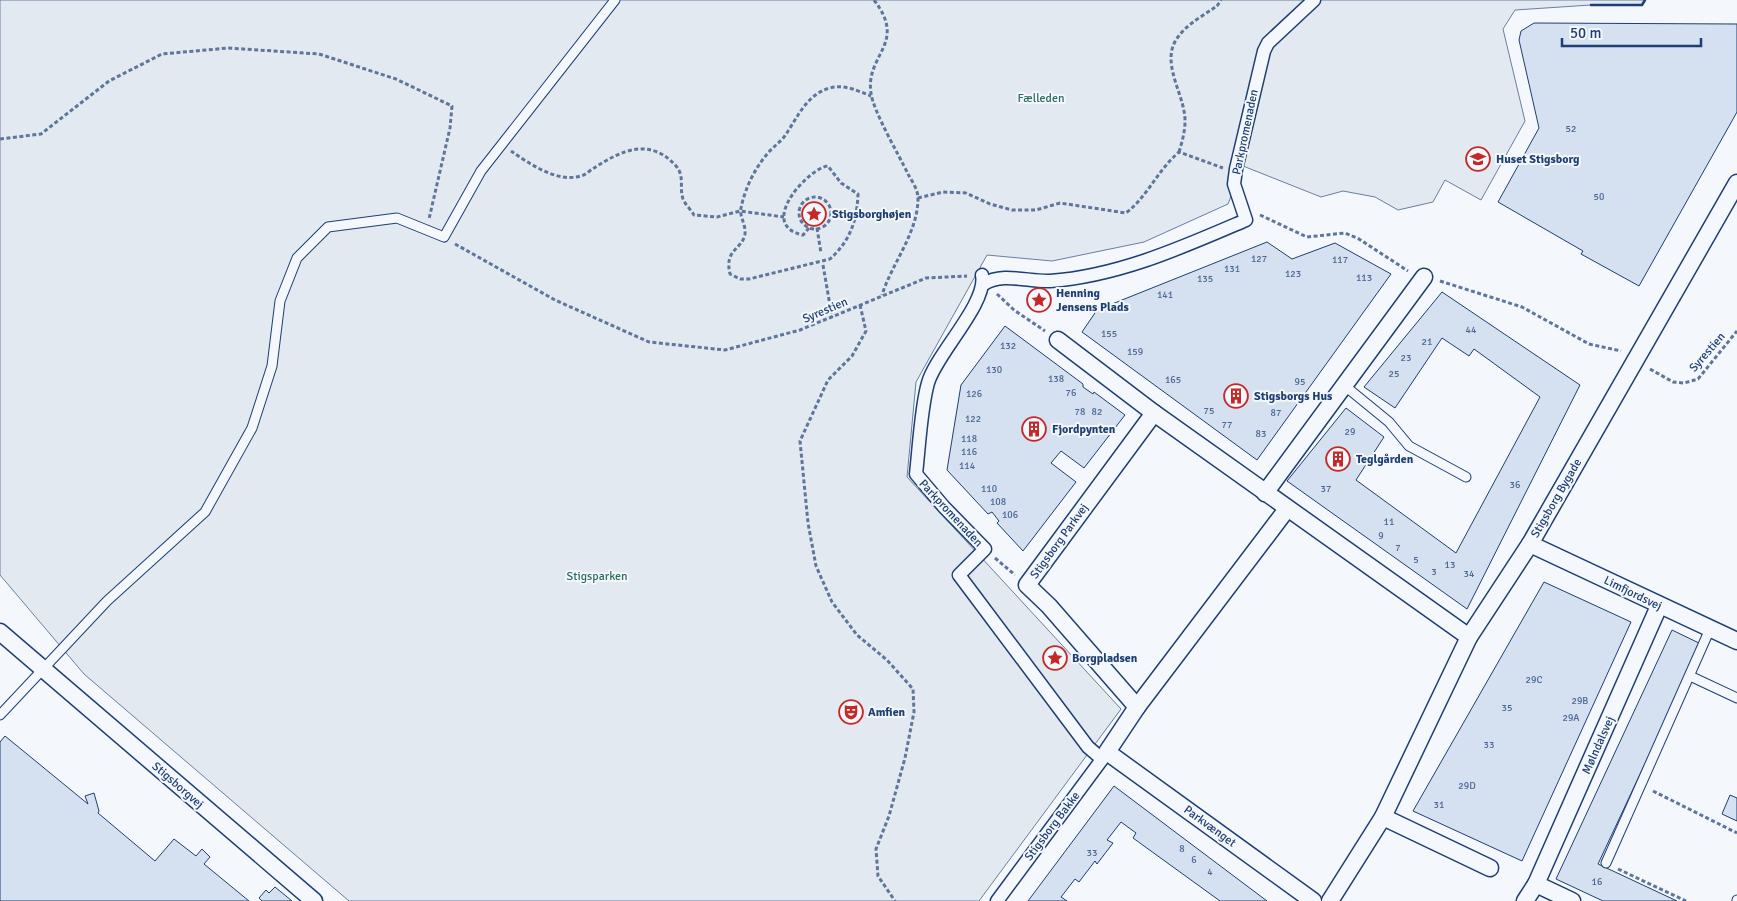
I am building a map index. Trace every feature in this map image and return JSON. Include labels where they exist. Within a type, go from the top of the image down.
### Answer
[{"type":"street","name":"Parkpromenaden","points":[[1104,755],[1088,748],[959,575],[985,549],[944,508],[916,474],[928,382],[983,279],[1050,281],[1149,260],[1246,220],[1234,184],[1264,50],[1268,43],[1314,0]]},
{"type":"street","name":"Stigsborg Bygade","points":[[1330,901],[1383,817],[1468,637],[1530,544],[1736,185]]},
{"type":"street","points":[[1265,493],[1424,277]]},
{"type":"street","points":[[1058,340],[1154,413],[1468,637]]},
{"type":"street","name":"Stigsborg Parkvej","points":[[1137,707],[1049,606],[1027,585],[1154,413]]},
{"type":"street","points":[[1104,755],[1137,707],[1287,509]]},
{"type":"street","name":"Limfjordsvej","points":[[1530,544],[1737,641]]},
{"type":"street","name":"Mølndalsvej","points":[[1525,901],[1536,884],[1659,606]]},
{"type":"street","name":"Stigsborgvej","points":[[0,632],[314,901]]},
{"type":"street","name":"Stigsborg Bakke","points":[[996,901],[1104,755]]},
{"type":"street","name":"Parkvænget","points":[[1104,755],[1313,901]]},
{"type":"street","points":[[1383,817],[1490,868]]},
{"type":"street","points":[[1536,884],[1572,901]]},
{"type":"lane","points":[[0,715],[42,668],[107,601],[205,512],[252,428],[272,366],[280,301],[297,258],[328,228],[397,218],[427,229],[444,238],[481,171],[615,0]]},
{"type":"lane","points":[[1344,386],[1389,422],[1409,446],[1466,477]]},
{"type":"lane","points":[[1606,863],[1710,629]]},
{"type":"lane","points":[[1690,676],[1737,698]]},
{"type":"path","points":[[874,0],[885,14],[888,29],[884,48],[871,75],[871,96],[918,198],[918,210],[912,231],[888,274],[882,295]]},
{"type":"path","points":[[918,198],[944,192],[966,193],[990,204],[1012,210],[1036,210],[1060,203],[1126,213],[1140,202],[1164,165],[1179,152],[1183,138],[1184,112],[1171,65],[1172,51],[1177,37],[1217,6],[1221,0]]},
{"type":"path","points":[[0,139],[40,134],[109,81],[162,54],[228,48],[319,54],[396,79],[452,106],[450,128],[427,229]]},
{"type":"path","points":[[809,228],[803,235],[792,233],[784,223],[787,202],[818,169],[828,166],[841,183],[858,194],[855,225],[839,251],[830,259],[750,279],[740,279],[730,274],[728,265],[730,255],[744,237],[745,229],[740,211],[750,181],[760,163],[780,142],[802,108],[829,88],[843,86],[871,96]]},
{"type":"path","points":[[502,145],[537,167],[559,176],[582,176],[595,167],[638,147],[653,150],[677,166],[683,179],[683,198],[694,215],[717,217],[740,211],[784,217]]},
{"type":"path","points":[[1179,152],[1219,168],[1236,169]]},
{"type":"path","points":[[816,196],[824,199],[829,205],[831,212],[830,220],[824,226],[809,228],[799,216],[799,209],[809,197],[816,196]]},
{"type":"path","points":[[818,228],[821,252]]},
{"type":"path","name":"Syrestien","points":[[444,238],[555,300],[650,342],[726,350],[800,330],[926,278],[983,279]]},
{"type":"path","points":[[823,265],[832,317]]},
{"type":"path","points":[[983,279],[1014,310],[1058,340]]},
{"type":"path","points":[[860,305],[866,331],[852,356],[828,380],[800,442],[808,523],[816,566],[832,602],[857,635],[887,660],[912,689],[914,712],[905,758],[889,816],[876,849],[878,876],[895,901]]},
{"type":"path","name":"Syrestien","points":[[1635,360],[1673,382],[1684,383],[1698,379],[1737,331]]},
{"type":"path","points":[[985,549],[1027,585]]},
{"type":"path","points":[[1642,785],[1737,833]]},
{"type":"path","points":[[1606,863],[1686,901]]},
{"type":"green space","name":"Stigsparken","points":[[0,0],[1645,0],[1642,5],[1591,5],[1515,10],[1503,29],[1525,121],[1481,200],[1445,180],[1433,202],[1398,210],[1375,197],[1343,191],[1321,197],[1243,166],[1228,204],[1144,242],[1052,261],[987,255],[916,382],[907,477],[1121,709],[979,901],[349,901],[84,674],[0,575]]},
{"type":"building","points":[[1534,23],[1737,24],[1737,112],[1639,286],[1581,254],[1583,251],[1498,202],[1539,128],[1519,40],[1521,31]]},
{"type":"building","name":"Stigsborgs Hus","points":[[1267,242],[1292,259],[1335,243],[1391,274],[1257,460],[1082,332],[1097,310]]},
{"type":"building","name":"Teglgården","points":[[1442,292],[1580,385],[1467,609],[1287,481],[1346,408],[1384,437],[1356,480],[1456,553],[1540,397],[1474,349],[1469,356],[1442,338],[1395,408],[1364,387]]},
{"type":"building","name":"Fjordpynten","points":[[1005,326],[1083,384],[1083,387],[1093,394],[1094,392],[1125,415],[1084,468],[1061,451],[1051,463],[1076,482],[1023,551],[997,523],[999,521],[992,512],[988,514],[947,470],[961,385]]},
{"type":"building","points":[[1544,582],[1631,622],[1522,861],[1413,811]]},
{"type":"building","points":[[1672,630],[1701,644],[1598,864],[1677,901],[1603,901],[1556,879]]},
{"type":"building","points":[[5,736],[88,804],[85,796],[94,793],[98,813],[155,861],[174,839],[196,856],[202,849],[210,857],[204,864],[249,901],[0,901],[0,742]]},
{"type":"building","points":[[1114,786],[1267,901],[1220,901],[1133,838],[1136,833],[1121,822],[1107,840],[1113,843],[1097,864],[1095,861],[1079,882],[1075,879],[1061,897],[1067,901],[1028,901]]},
{"type":"building","points":[[1730,795],[1737,798],[1737,821],[1722,814]]},
{"type":"building","points":[[275,887],[292,901],[262,901],[259,898],[266,890],[269,893]]},
{"type":"wall","points":[[1591,5],[1642,5],[1645,0]]},
{"type":"place","name":"Huset Stigsborg","points":[[1478,159]]},
{"type":"place","name":"Stigsborghøjen","points":[[814,214]]},
{"type":"place","name":"Henning Jensens Plads","points":[[1039,300]]},
{"type":"place","name":"Stigsborgs Hus","points":[[1236,396]]},
{"type":"place","name":"Fjordpynten","points":[[1034,429]]},
{"type":"place","name":"Teglgården","points":[[1338,459]]},
{"type":"place","name":"Borgpladsen","points":[[1055,658]]},
{"type":"place","name":"Amfien","points":[[851,712]]},
{"type":"park label","name":"Fælleden","points":[[1041,98]]}]
